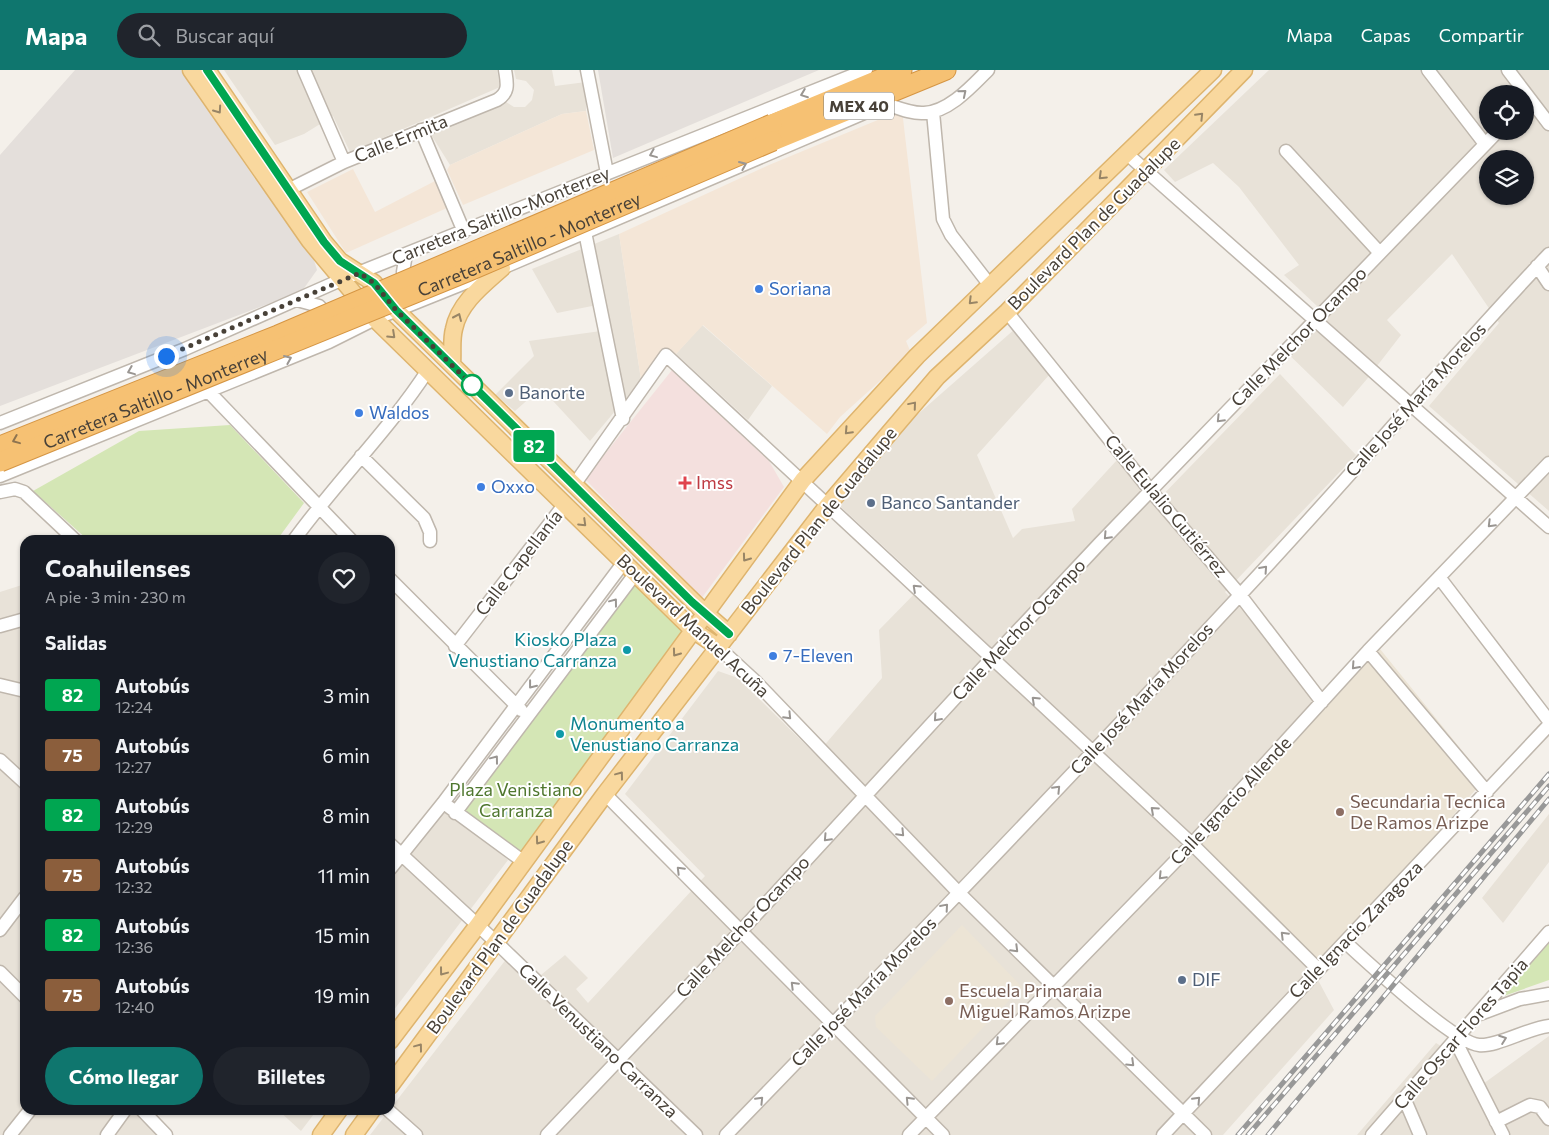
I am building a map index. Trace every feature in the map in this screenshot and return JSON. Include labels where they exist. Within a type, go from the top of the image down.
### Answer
[{"type":"highway","name":"Carretera Saltillo - Monterrey","points":[[0,462],[467,272],[772,133],[902,70]]},
{"type":"highway","name":"Carretera Saltillo - Monterrey","points":[[0,446],[772,133],[946,70]]},
{"type":"main road","name":"Boulevard Plan de Guadalupe","points":[[395,1034],[478,926],[802,480],[917,356],[989,284],[1213,70]]},
{"type":"main road","name":"Boulevard Plan de Guadalupe","points":[[395,1079],[498,943],[605,794],[828,505],[937,377],[1007,312],[1244,70]]},
{"type":"main road","name":"Boulevard Manuel Acuña","points":[[198,71],[282,190],[332,253],[340,261],[374,283],[396,310],[706,614],[729,634]]},
{"type":"main road","name":"Boulevard Manuel Acuña","points":[[282,190],[319,253],[375,319],[693,630],[718,647]]},
{"type":"main road","points":[[452,364],[454,330],[458,315],[466,302],[502,268]]},
{"type":"main road","points":[[321,1135],[335,1115]]},
{"type":"main road","points":[[354,1135],[368,1115]]},
{"type":"street","name":"Calle Ermita","points":[[282,190],[344,162],[497,100],[503,96],[508,87],[504,70]]},
{"type":"street","points":[[587,70],[607,173]]},
{"type":"street","name":"Carretera Saltillo-Monterrey","points":[[0,423],[185,349],[343,279],[866,70]]},
{"type":"street","points":[[886,104],[913,112],[933,112],[955,99],[988,70]]},
{"type":"street","points":[[1428,70],[1485,144]]},
{"type":"street","points":[[1508,70],[1517,85]]},
{"type":"street","points":[[308,72],[344,162]]},
{"type":"street","points":[[0,476],[329,342],[396,310],[502,268],[886,104],[928,78]]},
{"type":"street","points":[[1534,108],[1549,124]]},
{"type":"street","points":[[933,112],[943,219],[951,235],[989,284]]},
{"type":"street","points":[[421,130],[464,232]]},
{"type":"street","name":"Calle Melchor Ocampo","points":[[547,1135],[616,1060],[740,932],[991,659],[1045,604],[1150,490],[1489,140]]},
{"type":"street","points":[[1286,151],[1380,253]]},
{"type":"street","points":[[1126,153],[1549,527]]},
{"type":"street","points":[[585,232],[623,419]]},
{"type":"street","points":[[406,254],[404,278],[412,290],[429,298]]},
{"type":"street","name":"Calle José María Morelos","points":[[726,1135],[1092,753],[1240,595],[1410,404],[1549,254]]},
{"type":"street","points":[[1537,266],[1549,284]]},
{"type":"street","points":[[297,300],[319,306],[330,316],[333,322],[333,332],[329,342]]},
{"type":"street","name":"Calle Eulalio Gutiérrez","points":[[1007,312],[1150,490],[1240,595],[1322,702]]},
{"type":"street","points":[[574,485],[623,419],[666,355],[1192,844],[1318,969]]},
{"type":"street","points":[[298,535],[318,506],[413,394],[428,370]]},
{"type":"street","points":[[208,391],[346,535]]},
{"type":"street","points":[[361,456],[424,518],[430,532],[430,541]]},
{"type":"street","name":"Calle Ignacio Allende","points":[[908,1135],[1192,844],[1368,651],[1549,463]]},
{"type":"street","points":[[0,492],[15,489],[24,492],[71,535]]},
{"type":"street","name":"Calle Capellanía","points":[[455,646],[564,505]]},
{"type":"street","points":[[395,862],[443,803],[590,610],[630,568]]},
{"type":"street","points":[[456,813],[601,620],[630,568]]},
{"type":"street","points":[[1439,577],[1549,721]]},
{"type":"street","points":[[395,585],[527,716]]},
{"type":"street","points":[[590,610],[601,620]]},
{"type":"street","points":[[0,626],[20,620]]},
{"type":"street","name":"Boulevard Manuel Acuña","points":[[718,647],[755,680],[958,892],[1205,1135]]},
{"type":"street","points":[[1368,651],[1487,792]]},
{"type":"street","points":[[546,667],[557,677]]},
{"type":"street","points":[[0,685],[20,690]]},
{"type":"street","name":"Calle Ignacio Zaragoza","points":[[1163,1135],[1549,725]]},
{"type":"street","points":[[0,760],[20,778]]},
{"type":"street","points":[[470,768],[481,778]]},
{"type":"street","points":[[605,794],[943,1135]]},
{"type":"street","points":[[443,803],[524,862]]},
{"type":"street","name":"Calle Venustiano Carranza","points":[[395,849],[498,943],[616,1060],[696,1135]]},
{"type":"street","points":[[0,930],[20,904]]},
{"type":"street","name":"Calle Oscar Flores Tapia","points":[[1372,1135],[1405,1100],[1456,1038],[1549,932]]},
{"type":"street","points":[[1345,942],[1456,1038],[1472,1044],[1484,1045],[1549,1026]]},
{"type":"street","points":[[0,972],[20,992]]},
{"type":"street","points":[[1476,1016],[1520,999],[1549,994]]},
{"type":"street","points":[[1456,1038],[1503,1135]]},
{"type":"street","points":[[1405,1100],[1420,1135]]},
{"type":"street","points":[[1496,1122],[1530,1105],[1540,1107],[1549,1119]]},
{"type":"street","points":[[10,1135],[26,1115]]},
{"type":"street","points":[[107,1135],[121,1115]]},
{"type":"street","points":[[147,1115],[166,1135]]},
{"type":"street","points":[[394,1115],[416,1135]]},
{"type":"shaded area","points":[[75,70],[181,70],[260,186],[309,244],[317,270],[302,291],[0,406],[0,155]]},
{"type":"shaded area","points":[[224,70],[497,70],[500,87],[350,152],[333,116],[304,134],[275,145]]},
{"type":"shaded area","points":[[514,70],[552,70],[555,86],[586,82],[586,111],[562,114],[450,165],[430,133],[506,102],[514,107],[525,107],[532,100],[534,90],[526,81],[516,79]]},
{"type":"shaded area","points":[[598,70],[819,70],[613,158]]},
{"type":"shaded area","points":[[1269,70],[1549,70],[1549,511],[1429,406],[1499,323],[1452,254],[1387,320],[1401,335],[1343,407],[1281,347],[1317,306],[1284,275],[1299,265],[1239,187],[1213,163],[1175,182],[1164,170]]},
{"type":"shaded area","points":[[902,110],[927,323],[906,341],[911,353],[840,417],[827,434],[703,325],[676,354],[666,349],[641,380],[619,234],[769,165]]},
{"type":"shaded area","points":[[586,111],[594,150],[463,205],[447,170],[450,165],[562,114]]},
{"type":"shaded area","points":[[353,169],[375,212],[435,181],[447,208],[346,253],[307,192]]},
{"type":"shaded area","points":[[619,234],[641,380],[590,441],[541,388],[515,411],[495,395],[534,356],[529,341],[608,330],[602,304],[557,313],[532,269]]},
{"type":"shaded area","points":[[702,325],[772,386],[748,420],[676,354]]},
{"type":"shaded area","points":[[1016,328],[1050,374],[977,455],[1013,538],[1022,529],[1075,521],[1072,509],[1117,460],[1154,504],[1280,374],[1356,455],[1225,592],[1326,698],[1310,965],[1334,1010],[1223,1135],[370,1135],[385,1115],[395,1115],[395,1103],[514,949],[541,975],[565,955],[588,978],[576,989],[588,1003],[705,876],[625,794],[718,671],[738,678],[816,755],[882,678],[879,630],[924,584],[840,506],[893,436]]},
{"type":"shaded area","name":"Imss","points":[[672,370],[769,461],[784,487],[701,599],[585,479]]},
{"type":"shaded area","points":[[20,586],[20,1115],[141,1115],[139,1118],[157,1135],[0,1135],[0,592]]},
{"type":"shaded area","name":"Secundaria Tecnica De Ramos Arizpe","points":[[1376,644],[1485,779],[1320,967],[1195,845]]},
{"type":"shaded area","points":[[444,805],[508,860],[395,1008],[395,851],[404,859]]},
{"type":"shaded area","points":[[1549,814],[1549,862],[1503,923],[1482,898]]},
{"type":"shaded area","name":"Escuela Primaraia Miguel Ramos Arizpe","points":[[962,925],[1022,987],[932,1081],[876,1027],[875,1016]]},
{"type":"shaded area","points":[[1549,1036],[1549,1135],[1357,1135],[1436,1043],[1457,1056],[1476,1089]]},
{"type":"shaded area","points":[[283,1115],[313,1115],[301,1131]]},
{"type":"green space","points":[[230,425],[304,503],[281,535],[82,535],[33,491],[139,431]]},
{"type":"green space","name":"Plaza Venistiano Carranza","points":[[635,583],[687,634],[523,853],[462,809]]},
{"type":"green space","points":[[1549,943],[1549,980],[1501,997]]},
{"type":"water","points":[[501,807],[507,813],[501,819],[495,813]]},
{"type":"railway","points":[[1238,1135],[1549,774]]},
{"type":"railway","points":[[1248,1135],[1549,786]]},
{"type":"railway","points":[[1268,1135],[1549,799]]},
{"type":"bus line","name":"82","points":[[207,70],[290,189],[324,242],[340,261],[374,283],[396,310],[692,602],[729,634]]},
{"type":"place","name":"Soriana","points":[[759,289]]},
{"type":"place","name":"Banorte","points":[[509,393]]},
{"type":"place","name":"Waldos","points":[[359,413]]},
{"type":"place","name":"Imss","points":[[685,483]]},
{"type":"place","name":"Oxxo","points":[[481,487]]},
{"type":"place","name":"Banco Santander","points":[[871,503]]},
{"type":"place","name":"Kiosko Plaza Venustiano Carranza","points":[[627,650]]},
{"type":"place","name":"7-Eleven","points":[[773,656]]},
{"type":"place","name":"Monumento a Venustiano Carranza","points":[[560,734]]},
{"type":"place","name":"Secundaria Tecnica De Ramos Arizpe","points":[[1340,812]]},
{"type":"place","name":"DIF","points":[[1182,980]]},
{"type":"place","name":"Escuela Primaraia Miguel Ramos Arizpe","points":[[949,1001]]},
{"type":"route","points":[[166,356],[360,273],[374,283],[396,310],[472,385]]}]
